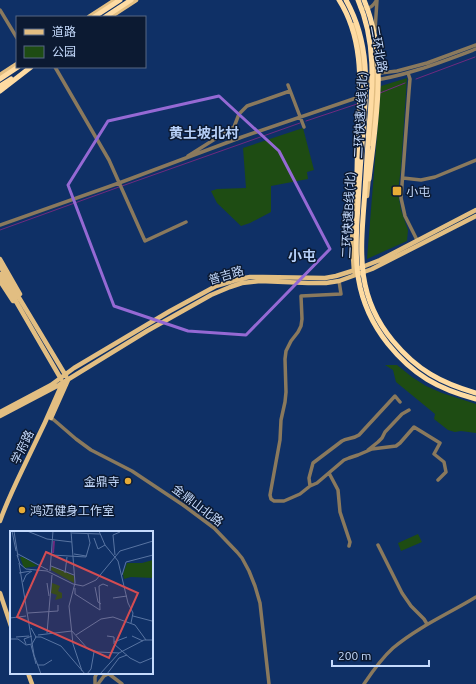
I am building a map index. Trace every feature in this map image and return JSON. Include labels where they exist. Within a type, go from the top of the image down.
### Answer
[{"type":"highway","points":[[96,16],[120,0]]},
{"type":"highway","points":[[107,16],[131,0]]},
{"type":"highway","points":[[340,0],[348,18],[358,50],[360,74],[358,240]]},
{"type":"highway","name":"二环快速B线(北)","points":[[346,0],[354,16],[360,34],[366,79],[357,272],[363,301],[378,330],[392,349],[405,358],[422,376],[436,385],[476,399]]},
{"type":"highway","points":[[358,240],[374,135],[378,85],[378,58],[375,35],[372,21],[364,0]]},
{"type":"highway","name":"二环快速A线(北)","points":[[357,2],[364,16],[368,29],[371,44],[372,67],[372,99],[358,240]]},
{"type":"highway","points":[[0,77],[8,74],[16,68]]},
{"type":"highway","points":[[0,86],[29,68]]},
{"type":"highway","points":[[0,90],[30,68]]},
{"type":"highway","points":[[405,358],[439,380],[476,393]]},
{"type":"main road","points":[[91,16],[115,0]]},
{"type":"main road","points":[[112,16],[136,0]]},
{"type":"main road","name":"二环北路","points":[[340,0],[350,17],[357,37],[363,75],[363,96],[353,232],[352,254],[354,273]]},
{"type":"main road","name":"二环北路","points":[[357,2],[368,34],[373,57],[375,80],[365,226],[365,269]]},
{"type":"main road","points":[[0,77],[16,67]]},
{"type":"main road","name":"普吉路","points":[[365,269],[417,240],[476,210]]},
{"type":"main road","name":"普吉路","points":[[0,412],[51,385],[62,380],[68,380],[154,327],[230,286],[260,281],[326,283],[339,281],[476,216]]},
{"type":"main road","points":[[0,259],[16,286],[28,316],[62,380]]},
{"type":"main road","points":[[0,266],[9,286]]},
{"type":"main road","name":"普吉路","points":[[0,416],[62,380],[65,374],[212,288],[228,282],[250,277],[325,278],[354,273]]},
{"type":"main road","points":[[0,274],[68,380]]},
{"type":"main road","points":[[0,281],[10,298],[28,316]]},
{"type":"main road","name":"学府路","points":[[50,418],[62,380]]},
{"type":"main road","name":"学府路","points":[[0,521],[18,479],[68,380]]},
{"type":"main road","points":[[0,593],[10,623]]},
{"type":"main road","points":[[28,674],[32,684]]},
{"type":"street","points":[[374,73],[376,0]]},
{"type":"street","points":[[357,2],[363,8],[369,8],[376,0]]},
{"type":"street","points":[[0,10],[16,36]]},
{"type":"street","points":[[363,75],[397,71],[427,63],[476,45]]},
{"type":"street","points":[[363,82],[408,73],[476,49]]},
{"type":"street","points":[[56,68],[109,160],[145,241],[186,222]]},
{"type":"street","points":[[408,73],[410,79],[401,198],[402,207],[409,226],[417,240]]},
{"type":"street","points":[[288,85],[304,127]]},
{"type":"street","points":[[184,158],[234,127],[239,114],[248,106],[290,91]]},
{"type":"street","points":[[0,225],[120,185],[214,148],[363,96]]},
{"type":"street","points":[[210,142],[214,148]]},
{"type":"street","points":[[403,178],[421,180],[435,178],[476,160]]},
{"type":"street","points":[[339,281],[341,294],[301,296],[301,326],[286,351],[285,402],[270,494],[271,499],[274,502],[284,501],[300,494],[310,486],[317,483],[344,460],[368,451],[396,446],[414,428],[440,443],[434,454],[444,462],[446,472],[438,480]]},
{"type":"street","points":[[310,486],[309,478],[313,463],[345,439],[359,435],[395,396],[400,402]]},
{"type":"street","points":[[368,451],[369,448],[382,438],[385,432],[402,414],[409,410]]},
{"type":"street","name":"金鼎山北路","points":[[50,418],[91,450],[132,471],[202,518],[214,528],[242,558],[249,571],[260,603],[269,684]]},
{"type":"street","points":[[329,473],[338,490],[340,512],[350,542],[349,546]]},
{"type":"street","points":[[378,545],[402,593],[427,624]]},
{"type":"street","points":[[364,684],[385,656],[393,648],[427,624],[476,597]]},
{"type":"street","points":[[96,674],[95,677],[96,684]]},
{"type":"street","points":[[96,684],[107,674]]},
{"type":"street","points":[[110,674],[122,684]]},
{"type":"highlighted area","points":[[219,96],[279,151],[330,249],[246,335],[188,331],[114,306],[68,185],[108,121]]},
{"type":"green space","points":[[407,78],[398,193],[401,210],[408,230],[407,241],[367,259],[381,86]]},
{"type":"green space","points":[[303,128],[314,170],[307,172],[308,179],[271,186],[271,212],[241,226],[217,203],[211,191],[217,189],[246,188],[243,148]]},
{"type":"green space","points":[[385,365],[397,365],[426,386],[476,404],[476,433],[461,431],[455,432],[448,430],[434,419],[435,414],[396,382],[393,370]]},
{"type":"green space","points":[[418,534],[422,542],[401,551],[398,543]]},
{"type":"waterway","points":[[416,79],[475,57]]},
{"type":"waterway","points":[[380,93],[405,83]]},
{"type":"waterway","points":[[306,121],[357,104]]},
{"type":"waterway","points":[[122,186],[300,123]]},
{"type":"waterway","points":[[0,230],[119,187]]},
{"type":"place","name":"小屯","points":[[397,191]]},
{"type":"place","name":"金鼎寺","points":[[128,481]]},
{"type":"place","name":"鸿迈健身工作室","points":[[22,510]]},
{"type":"district","name":"黄土坡北村","points":[[204,133]]},
{"type":"district","name":"小屯","points":[[302,256]]}]
